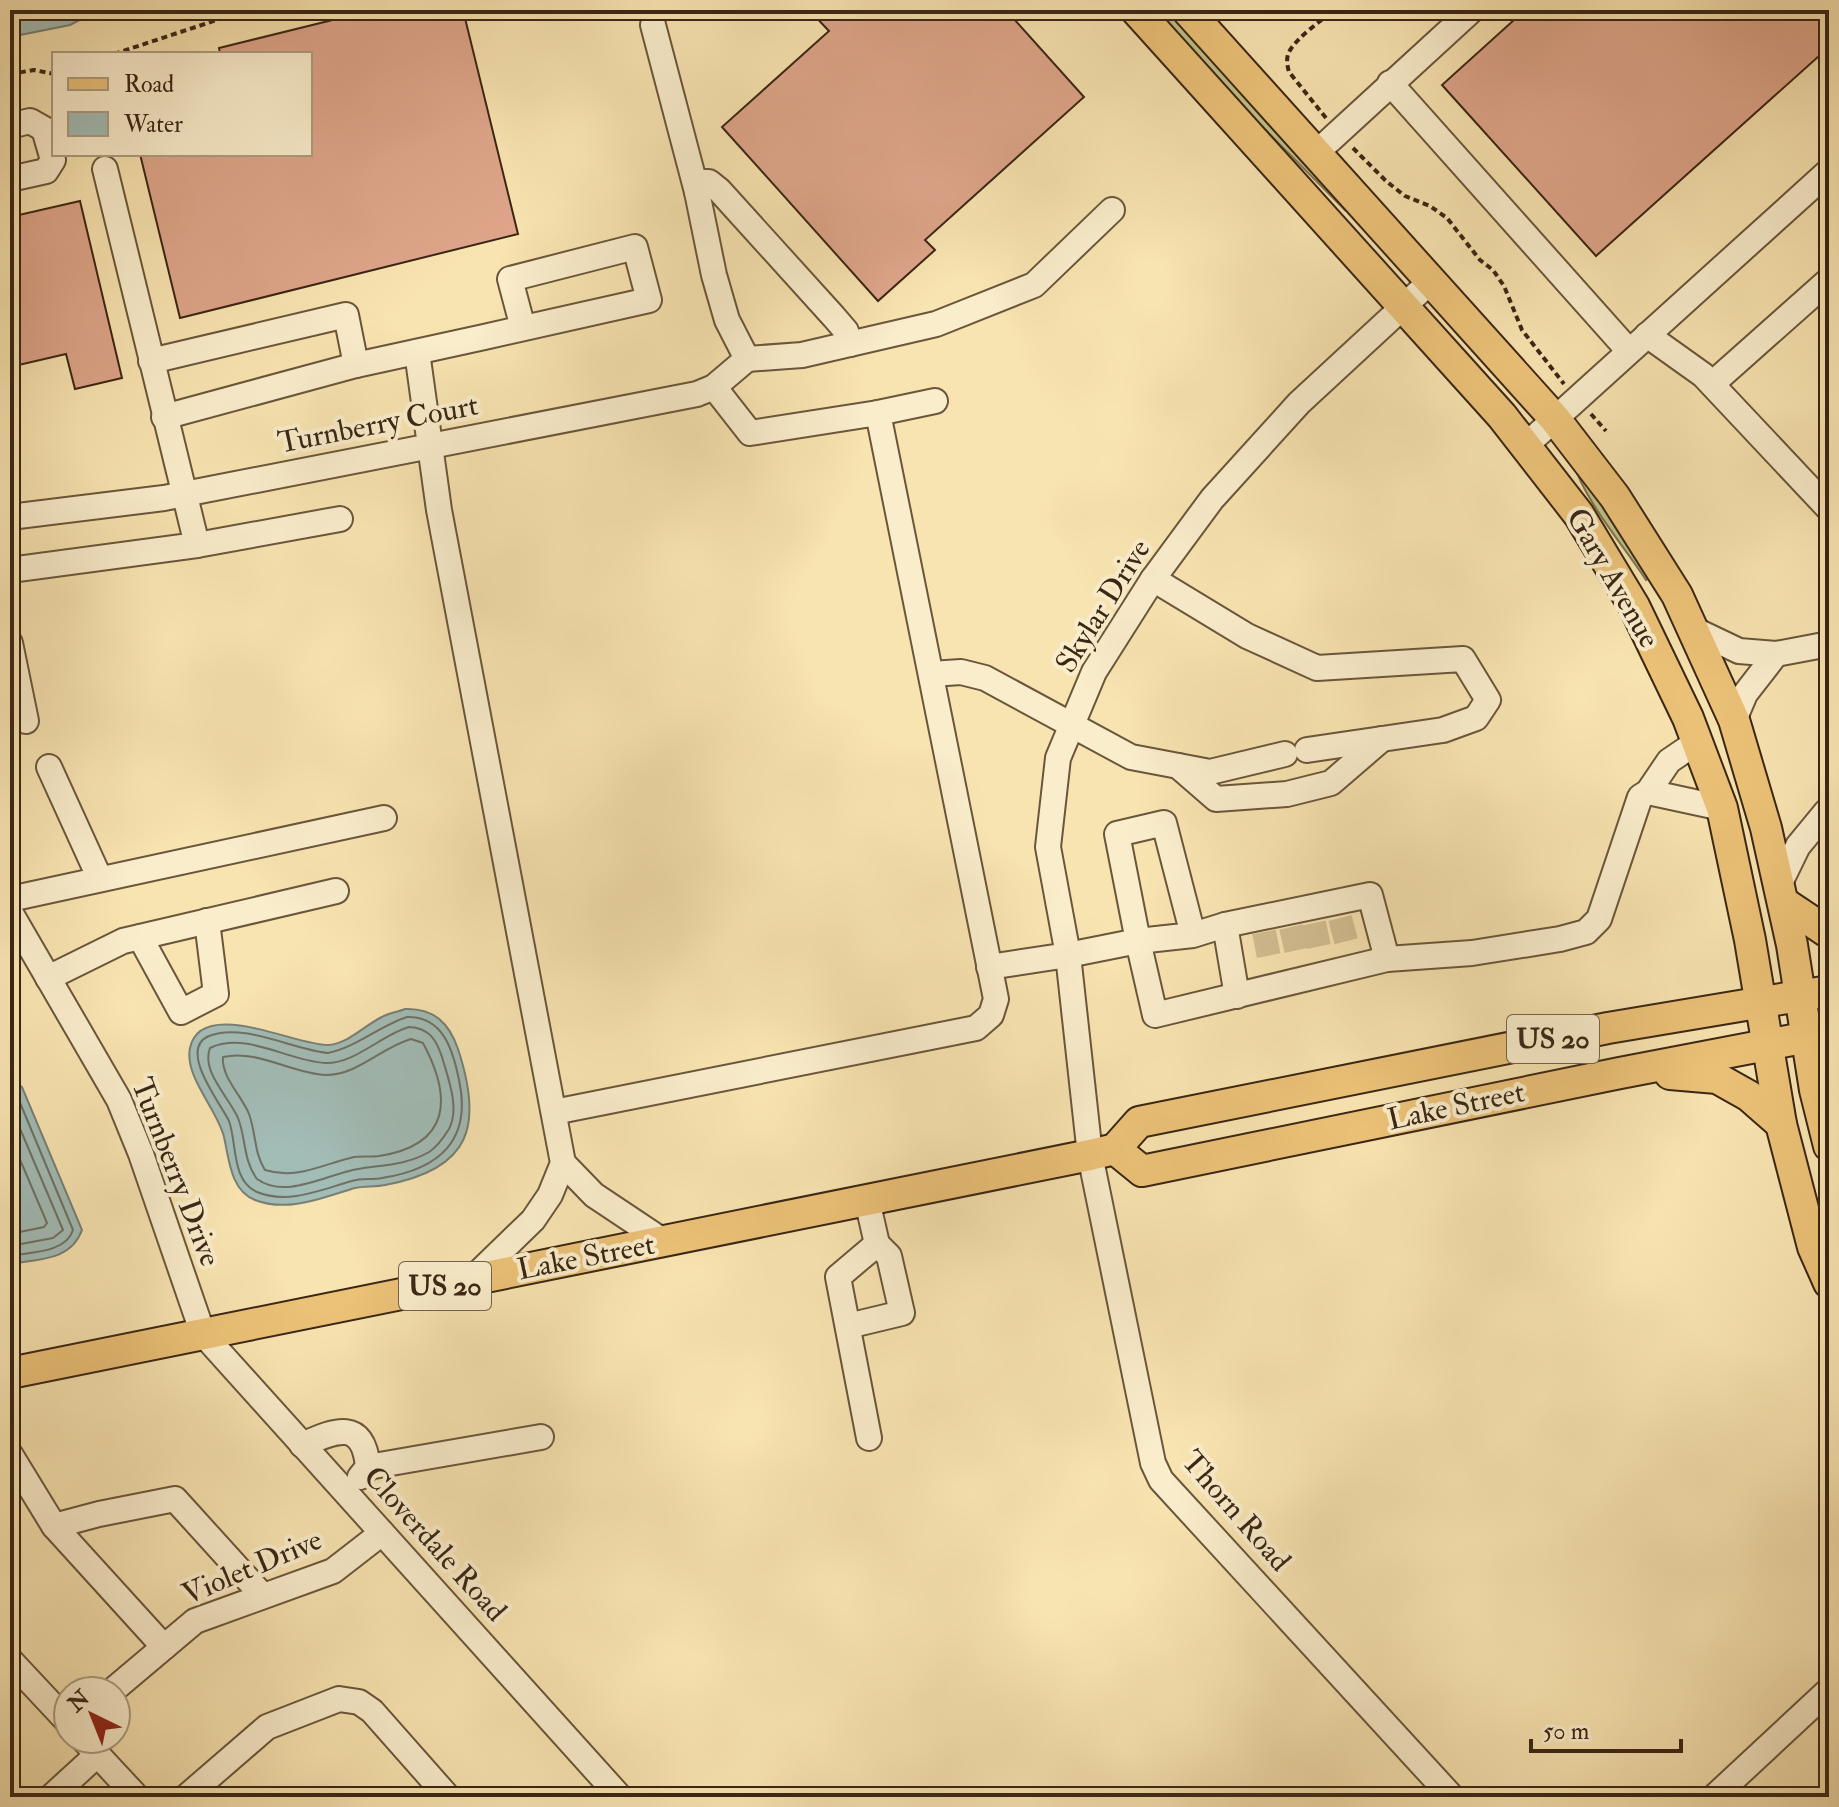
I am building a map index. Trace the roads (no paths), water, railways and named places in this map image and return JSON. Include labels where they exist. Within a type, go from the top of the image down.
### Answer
[{"type":"main road","name":"Gary Avenue","points":[[1136,10],[1526,445],[1579,515],[1634,606],[1697,742],[1722,808],[1781,1124],[1813,1247],[1829,1283]]},
{"type":"main road","name":"Gary Avenue","points":[[1187,10],[1555,419],[1615,497],[1695,630],[1734,720],[1782,893],[1799,996],[1817,1036],[1829,1146]]},
{"type":"main road","points":[[1782,893],[1829,933]]},
{"type":"main road","name":"US 20","points":[[1799,996],[1829,991]]},
{"type":"main road","name":"Lake Street","points":[[10,1373],[1102,1152],[1139,1122],[1608,1028],[1799,996]]},
{"type":"main road","name":"Lake Street","points":[[1102,1152],[1142,1171],[1817,1036]]},
{"type":"main road","points":[[1620,1073],[1717,1078],[1749,1096],[1781,1124]]},
{"type":"street","points":[[1316,153],[1472,10]]},
{"type":"street","points":[[653,25],[697,192],[714,275],[727,320],[747,359],[802,355],[936,324],[1034,285],[1112,210]]},
{"type":"street","points":[[1390,83],[1638,343],[1712,384],[1829,509]]},
{"type":"street","points":[[10,126],[30,121],[44,129],[53,160],[46,171],[10,179]]},
{"type":"street","points":[[105,169],[197,545]]},
{"type":"street","points":[[1526,445],[1829,171]]},
{"type":"street","points":[[697,192],[700,182],[709,182],[719,190],[846,331],[850,344]]},
{"type":"street","points":[[164,417],[356,365],[417,352],[649,300],[635,247],[510,279],[523,328]]},
{"type":"street","name":"Skylar Drive","points":[[1102,1152],[1048,847],[1058,758],[1094,672],[1153,579],[1212,499],[1299,403],[1431,281]]},
{"type":"street","points":[[1712,384],[1828,281]]},
{"type":"street","points":[[151,361],[346,315],[356,365]]},
{"type":"street","points":[[417,352],[441,525],[563,1163],[550,1195],[533,1220],[471,1280]]},
{"type":"street","name":"Turnberry Court","points":[[10,517],[183,495],[697,394],[714,387],[747,359]]},
{"type":"street","points":[[714,387],[750,433],[935,401]]},
{"type":"street","points":[[554,1112],[976,1028],[991,1015],[996,999],[878,413]]},
{"type":"street","points":[[10,570],[197,545],[340,519]]},
{"type":"street","points":[[931,674],[961,672],[985,678],[1131,757],[1210,772],[1296,752],[1451,727],[1476,718],[1488,700],[1463,659],[1317,668],[1247,636],[1153,579]]},
{"type":"street","points":[[1695,630],[1739,651],[1776,654],[1829,644]]},
{"type":"street","points":[[10,643],[26,721]]},
{"type":"street","points":[[1734,720],[1745,694],[1776,654]]},
{"type":"street","points":[[1177,766],[1216,799],[1287,794],[1331,783],[1382,739]]},
{"type":"street","points":[[1193,935],[1164,823],[1117,834],[1155,1015],[1237,996],[1273,977],[1350,960],[1472,953],[1586,932],[1599,919],[1640,797],[1648,792],[1669,761],[1697,742]]},
{"type":"street","points":[[49,767],[100,879]]},
{"type":"street","points":[[1648,792],[1722,808]]},
{"type":"street","points":[[1782,893],[1798,846],[1826,812]]},
{"type":"street","points":[[10,899],[384,818]]},
{"type":"street","points":[[48,978],[123,941],[336,891]]},
{"type":"street","points":[[989,967],[1138,941],[1193,935],[1225,925],[1263,925],[1338,910],[1370,895],[1387,959]]},
{"type":"street","points":[[140,937],[181,1012],[216,994],[207,921]]},
{"type":"street","name":"Turnberry Drive","points":[[12,922],[119,1100],[141,1154],[203,1334]]},
{"type":"street","points":[[1225,925],[1237,996]]},
{"type":"street","name":"Thorn Road","points":[[1102,1152],[1153,1463],[1161,1480],[1452,1797]]},
{"type":"street","points":[[563,1163],[594,1195],[663,1241]]},
{"type":"street","points":[[848,1326],[902,1313],[889,1256],[877,1244],[867,1200]]},
{"type":"street","points":[[869,1438],[838,1277],[877,1244]]},
{"type":"street","name":"Cloverdale Road","points":[[203,1334],[620,1797]]},
{"type":"street","points":[[302,1445],[336,1430],[348,1431],[359,1440],[367,1453],[368,1467]]},
{"type":"street","points":[[343,1491],[368,1467],[541,1437]]},
{"type":"street","points":[[10,1454],[54,1526],[164,1647]]},
{"type":"street","points":[[54,1526],[175,1499],[263,1596]]},
{"type":"street","name":"Violet Drive","points":[[131,1675],[195,1621],[333,1571],[382,1533]]},
{"type":"street","points":[[10,1660],[52,1705]]},
{"type":"street","points":[[1714,1797],[1829,1690]]},
{"type":"street","points":[[186,1797],[267,1727],[339,1699],[359,1702],[372,1711],[444,1796]]},
{"type":"street","points":[[51,1797],[84,1755]]},
{"type":"street","points":[[98,1755],[137,1797]]},
{"type":"water","points":[[10,10],[99,10],[70,25],[10,37]]},
{"type":"water","points":[[405,1009],[424,1011],[439,1019],[458,1049],[466,1076],[469,1121],[464,1140],[453,1155],[437,1168],[414,1178],[355,1188],[306,1202],[268,1204],[255,1200],[240,1189],[229,1164],[221,1127],[197,1082],[189,1059],[190,1048],[198,1033],[212,1026],[231,1025],[329,1045],[350,1037],[376,1020]]},
{"type":"water","points":[[10,1077],[22,1087],[82,1230],[77,1240],[62,1253],[10,1264]]},
{"type":"tunnel","points":[[1340,918],[1349,952]]},
{"type":"tunnel","points":[[1314,923],[1321,957]]},
{"type":"tunnel","points":[[1291,927],[1299,962]]},
{"type":"tunnel","points":[[1264,932],[1271,967]]}]
